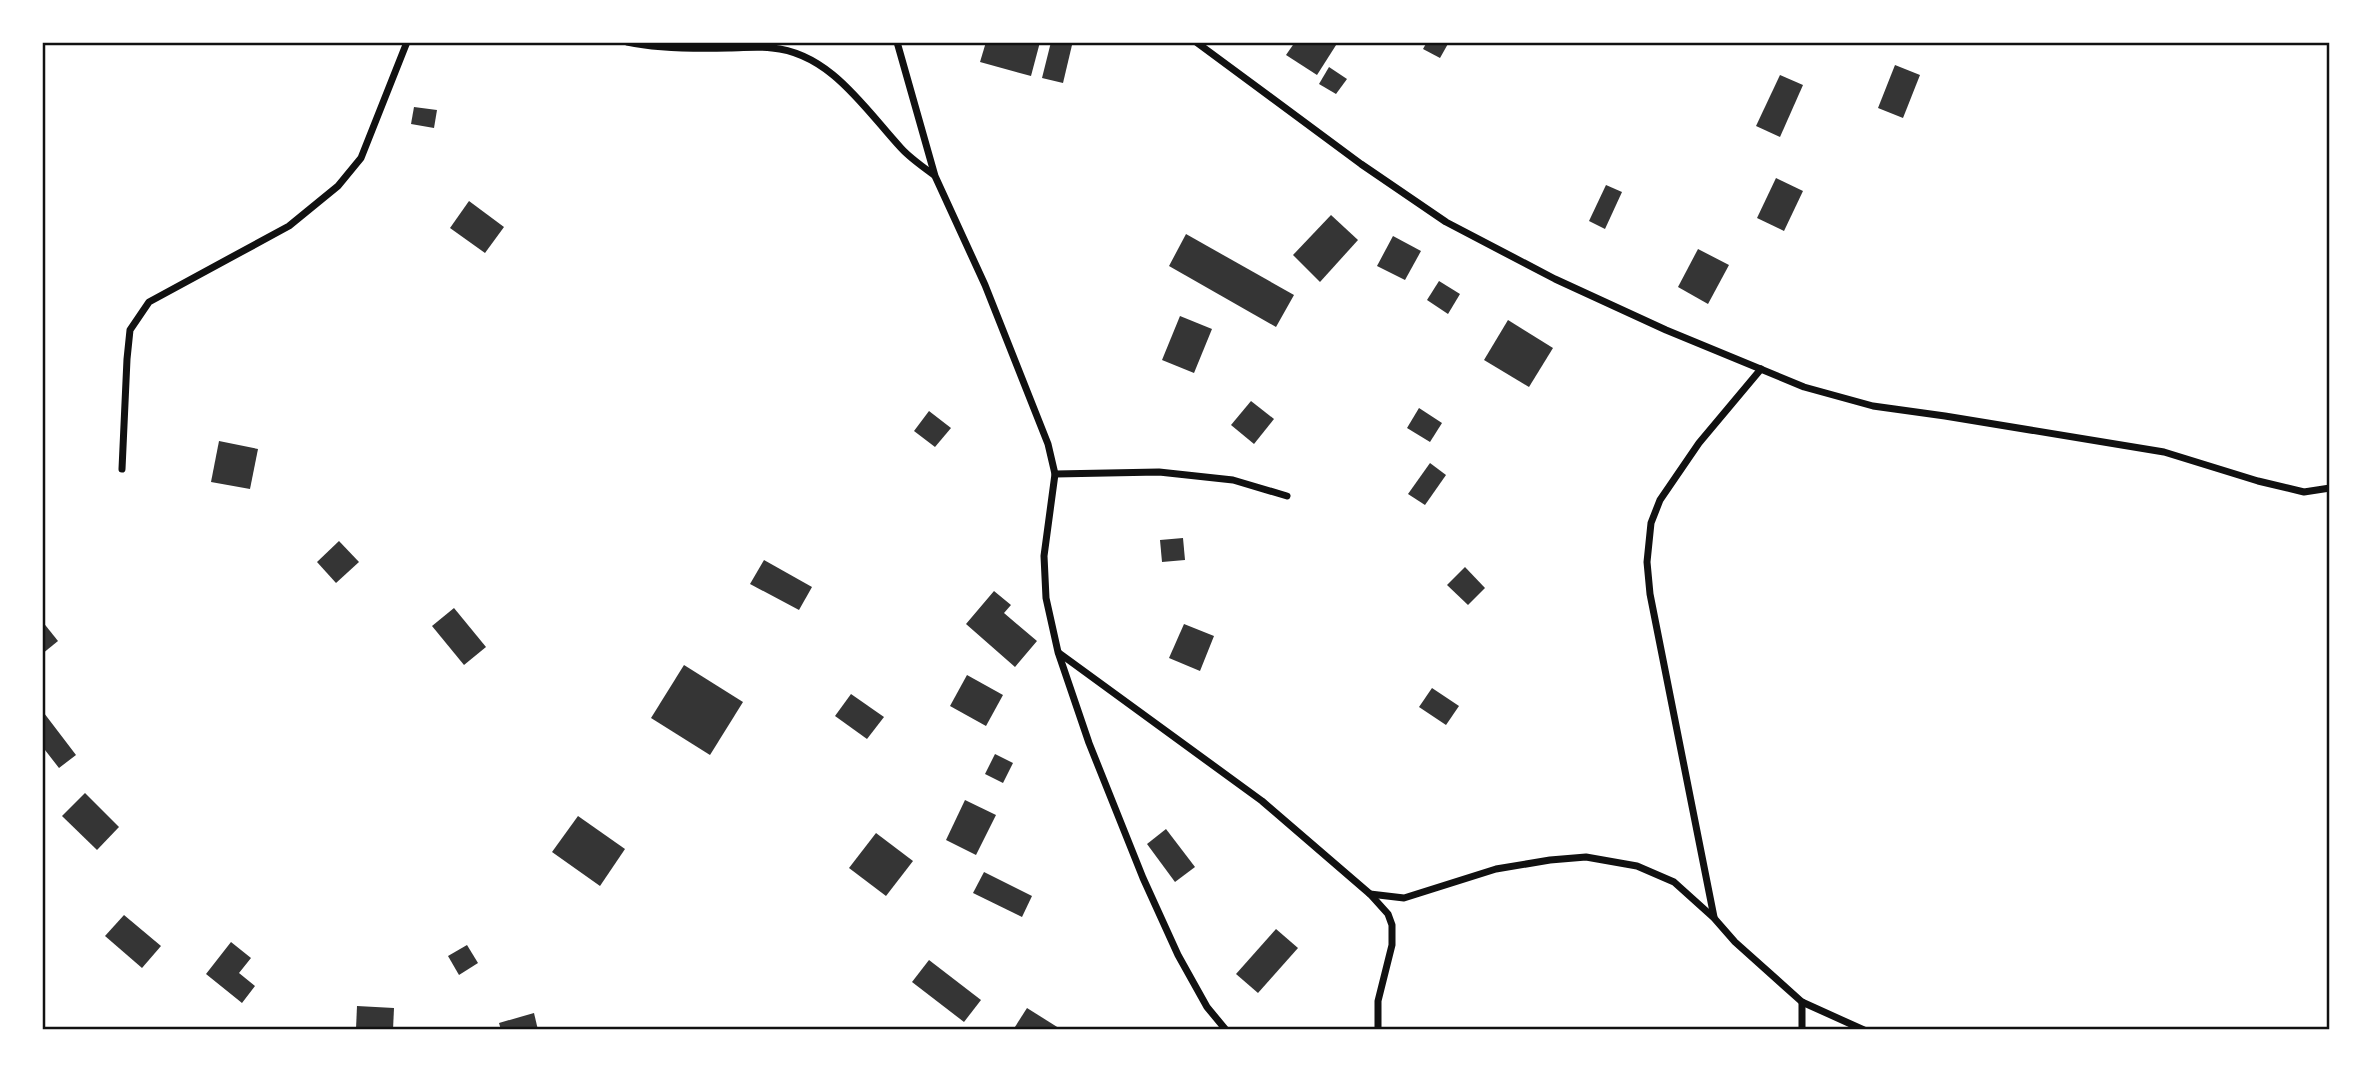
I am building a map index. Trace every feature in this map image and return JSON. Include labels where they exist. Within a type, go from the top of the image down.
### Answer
[{"type":"street","points":[[121,469],[130,330],[149,302],[289,226],[338,186],[361,158],[407,42]]},
{"type":"street","points":[[627,42],[694,49],[773,48],[797,53],[817,63],[864,103],[902,150],[935,176]]},
{"type":"street","points":[[897,42],[935,176],[985,285],[1048,444],[1055,474],[1044,556],[1046,598],[1058,652],[1089,743],[1143,878],[1178,955],[1207,1007],[1226,1030]]},
{"type":"street","points":[[1196,42],[1446,222],[1555,279],[1654,325],[1804,387],[1873,406],[1945,415],[2164,452],[2304,492],[2330,488]]},
{"type":"street","points":[[1714,918],[1650,594],[1647,562],[1651,523],[1660,500],[1699,443],[1761,369]]},
{"type":"street","points":[[1055,474],[1158,472],[1233,480],[1287,496]]},
{"type":"street","points":[[1058,652],[1262,801],[1370,894],[1388,914],[1392,925],[1392,945],[1378,1001],[1378,1030]]},
{"type":"street","points":[[1370,894],[1404,898],[1496,869],[1586,856],[1637,866],[1674,883],[1802,1002],[1864,1030]]},
{"type":"street","points":[[1802,1002],[1802,1030]]},
{"type":"building","points":[[986,42],[1040,42],[1031,76],[980,62]]},
{"type":"building","points":[[1051,42],[1072,45],[1063,83],[1042,78]]},
{"type":"building","points":[[1295,42],[1338,42],[1317,75],[1286,55]]},
{"type":"building","points":[[1427,42],[1449,42],[1440,58],[1423,49]]},
{"type":"building","points":[[1895,65],[1920,75],[1903,118],[1878,108]]},
{"type":"building","points":[[1329,67],[1347,79],[1336,94],[1319,84]]},
{"type":"building","points":[[1780,75],[1803,85],[1780,137],[1756,126]]},
{"type":"building","points":[[414,107],[437,110],[434,128],[411,124]]},
{"type":"building","points":[[1776,178],[1803,191],[1784,231],[1757,218]]},
{"type":"building","points":[[1606,185],[1622,192],[1605,229],[1589,221]]},
{"type":"building","points":[[469,201],[504,227],[485,253],[450,228]]},
{"type":"building","points":[[1331,215],[1358,240],[1320,282],[1293,255]]},
{"type":"building","points":[[1186,234],[1294,295],[1276,327],[1169,266]]},
{"type":"building","points":[[1393,236],[1421,251],[1405,280],[1377,266]]},
{"type":"building","points":[[1698,249],[1729,265],[1708,304],[1678,287]]},
{"type":"building","points":[[1439,281],[1460,294],[1448,314],[1427,300]]},
{"type":"building","points":[[1180,316],[1212,329],[1194,373],[1162,360]]},
{"type":"building","points":[[1508,320],[1553,348],[1529,387],[1484,360]]},
{"type":"building","points":[[1251,401],[1274,419],[1254,444],[1231,425]]},
{"type":"building","points":[[1419,408],[1442,423],[1430,442],[1407,428]]},
{"type":"building","points":[[929,411],[951,428],[935,447],[914,431]]},
{"type":"building","points":[[219,441],[258,449],[250,489],[211,482]]},
{"type":"building","points":[[1430,463],[1446,475],[1425,505],[1408,494]]},
{"type":"building","points":[[1183,538],[1185,560],[1162,562],[1160,540]]},
{"type":"building","points":[[339,541],[359,562],[336,583],[317,562]]},
{"type":"building","points":[[764,560],[812,587],[799,610],[750,584]]},
{"type":"building","points":[[1465,567],[1485,588],[1468,605],[1447,585]]},
{"type":"building","points":[[994,591],[1011,605],[1004,613],[1037,641],[1015,667],[966,624]]},
{"type":"building","points":[[454,608],[486,647],[464,665],[432,626]]},
{"type":"building","points":[[42,621],[58,641],[42,654]]},
{"type":"building","points":[[1184,624],[1214,636],[1200,671],[1169,658]]},
{"type":"building","points":[[684,665],[743,702],[710,755],[651,718]]},
{"type":"building","points":[[967,675],[1003,695],[986,726],[950,706]]},
{"type":"building","points":[[1432,688],[1459,706],[1446,725],[1419,707]]},
{"type":"building","points":[[851,694],[884,717],[867,739],[835,716]]},
{"type":"building","points":[[44,713],[76,755],[59,768],[45,750],[42,753]]},
{"type":"building","points":[[995,754],[1013,763],[1003,783],[985,774]]},
{"type":"building","points":[[85,793],[119,827],[97,850],[62,816]]},
{"type":"building","points":[[965,800],[996,815],[976,855],[946,840]]},
{"type":"building","points":[[578,816],[625,849],[600,886],[552,852]]},
{"type":"building","points":[[1166,829],[1195,867],[1175,882],[1147,844]]},
{"type":"building","points":[[876,833],[913,861],[886,896],[849,868]]},
{"type":"building","points":[[984,872],[1032,896],[1022,917],[973,893]]},
{"type":"building","points":[[124,915],[161,946],[142,968],[105,936]]},
{"type":"building","points":[[1276,929],[1298,948],[1258,993],[1236,974]]},
{"type":"building","points":[[231,942],[251,958],[239,973],[255,986],[242,1003],[206,974]]},
{"type":"building","points":[[467,945],[478,963],[459,975],[448,956]]},
{"type":"building","points":[[929,960],[981,1000],[964,1022],[912,982]]},
{"type":"building","points":[[357,1006],[394,1008],[393,1030],[356,1029]]},
{"type":"building","points":[[1027,1008],[1062,1030],[1013,1030]]},
{"type":"building","points":[[534,1013],[538,1030],[501,1030],[499,1023]]}]
